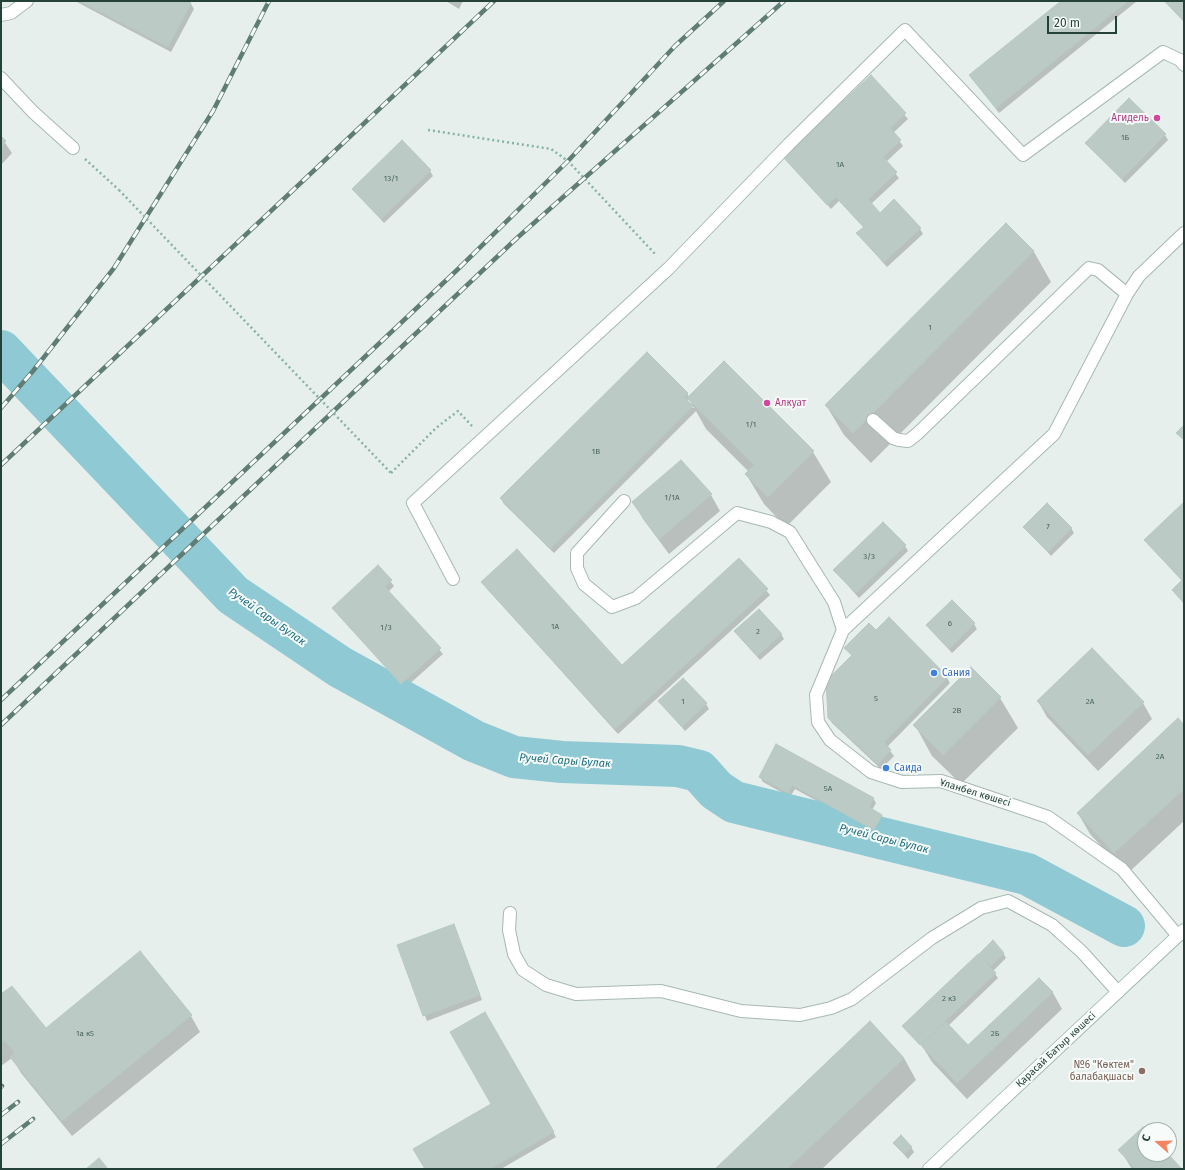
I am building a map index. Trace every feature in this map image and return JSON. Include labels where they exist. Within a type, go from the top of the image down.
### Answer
[{"type":"street","points":[[1,15],[11,13],[27,1]]},
{"type":"street","points":[[453,579],[413,503],[668,269],[790,144],[905,30],[1023,155],[1163,52],[1180,60],[1184,65]]},
{"type":"street","points":[[1,78],[33,112],[73,148]]},
{"type":"street","points":[[624,501],[576,553],[577,568],[584,584],[612,607],[636,598],[737,513],[771,522],[790,532],[834,602],[843,630],[1054,434],[1127,294],[1139,276],[1184,233]]},
{"type":"street","points":[[873,420],[893,438],[908,441],[1089,268],[1098,270],[1127,294]]},
{"type":"street","name":"Ұланбел көшесі","points":[[843,630],[816,695],[818,722],[830,740],[871,772],[902,782],[941,781],[1048,816],[1122,869],[1181,933]]},
{"type":"street","points":[[510,914],[509,930],[514,954],[524,970],[546,985],[576,994],[661,991],[741,1010],[800,1015],[831,1008],[852,999],[932,938],[981,908],[1008,901],[1052,925],[1082,952],[1118,992]]},
{"type":"street","name":"Қарасай Батыр көшесі","points":[[929,1169],[1181,933]]},
{"type":"path","points":[[428,130],[551,149],[568,161],[668,269]]},
{"type":"path","points":[[73,148],[119,190],[391,473],[436,428],[458,410],[483,438]]},
{"type":"building","points":[[79,1],[187,1],[191,3],[168,47]]},
{"type":"building","points":[[1061,1],[1128,1],[996,108],[969,75]]},
{"type":"building","points":[[1165,1],[1184,1],[1184,21]]},
{"type":"building","points":[[871,75],[906,113],[890,128],[901,140],[883,157],[897,172],[868,199],[880,213],[894,199],[921,228],[884,262],[856,233],[864,227],[836,197],[827,205],[783,157]]},
{"type":"building","points":[[1129,98],[1166,134],[1122,179],[1085,143]]},
{"type":"building","points":[[1,136],[6,141],[1,147]]},
{"type":"building","points":[[402,140],[431,170],[381,219],[352,189]]},
{"type":"building","points":[[1006,223],[1034,251],[853,433],[825,405]]},
{"type":"building","points":[[647,352],[688,393],[684,397],[693,406],[550,549],[500,498]]},
{"type":"building","points":[[724,361],[814,451],[768,497],[745,474],[754,465],[687,398]]},
{"type":"building","points":[[1184,425],[1184,440],[1176,433]]},
{"type":"building","points":[[681,460],[712,494],[659,539],[632,502]]},
{"type":"building","points":[[1184,502],[1184,603],[1172,590],[1182,580],[1144,540]]},
{"type":"building","points":[[1047,503],[1072,528],[1048,552],[1023,527]]},
{"type":"building","points":[[883,522],[906,545],[856,593],[833,570]]},
{"type":"building","points":[[517,549],[622,665],[739,558],[768,589],[615,729],[481,582]]},
{"type":"building","points":[[378,565],[392,580],[385,587],[441,648],[401,684],[332,608]]},
{"type":"building","points":[[952,600],[975,623],[949,649],[926,625]]},
{"type":"building","points":[[759,609],[782,634],[757,656],[734,631]]},
{"type":"building","points":[[889,617],[948,677],[884,742],[891,750],[878,764],[828,718],[826,681],[852,655],[844,648],[869,623],[876,630]]},
{"type":"building","points":[[1092,648],[1144,702],[1088,755],[1037,701]]},
{"type":"building","points":[[971,667],[1001,697],[943,755],[913,725]]},
{"type":"building","points":[[683,678],[707,703],[682,727],[658,701]]},
{"type":"building","points":[[1178,718],[1184,725],[1184,789],[1114,853],[1077,813]]},
{"type":"building","points":[[776,744],[874,798],[869,807],[882,815],[874,830],[792,785],[788,793],[759,777]]},
{"type":"building","points":[[454,924],[480,995],[423,1016],[397,945]]},
{"type":"building","points":[[993,940],[1004,953],[991,966],[979,954]]},
{"type":"building","points":[[140,951],[192,1015],[62,1121],[10,1057],[15,1053],[4,1040],[1,1043],[1,994],[12,986],[46,1028]]},
{"type":"building","points":[[978,954],[996,973],[920,1045],[902,1026]]},
{"type":"building","points":[[1039,978],[1053,992],[957,1083],[921,1045],[946,1022],[968,1045]]},
{"type":"building","points":[[485,1012],[554,1132],[490,1169],[425,1169],[413,1149],[491,1104],[450,1032]]},
{"type":"building","points":[[870,1021],[904,1058],[787,1169],[715,1169]]},
{"type":"building","points":[[1137,1133],[1137,1162],[1175,1162],[1182,1169],[1136,1169],[1118,1150]]},
{"type":"building","points":[[901,1135],[912,1147],[904,1154],[893,1143]]},
{"type":"building","points":[[99,1158],[108,1169],[86,1169]]},
{"type":"waterway","name":"Ручей Сары Булак","points":[[1,351],[233,595],[340,667],[474,741],[514,757],[562,762],[678,766],[699,771],[716,790],[734,802],[1027,874],[1124,926]]},
{"type":"railway","points":[[1,408],[33,371],[114,268],[213,111],[269,1]]},
{"type":"railway","points":[[1,465],[494,1]]},
{"type":"railway","points":[[1,700],[456,271],[568,161],[675,46],[724,1]]},
{"type":"railway","points":[[1,725],[517,238],[784,1]]},
{"type":"railway","points":[[1,1115],[18,1102]]},
{"type":"railway","points":[[1,1144],[33,1119]]},
{"type":"place","name":"Агидель","points":[[1157,118]]},
{"type":"place","name":"Алкуат","points":[[767,403]]},
{"type":"place","name":"Сания","points":[[934,673]]},
{"type":"place","name":"Саида","points":[[886,768]]},
{"type":"place","name":"№6 \"Көктем\" балабақшасы","points":[[1142,1071]]}]
